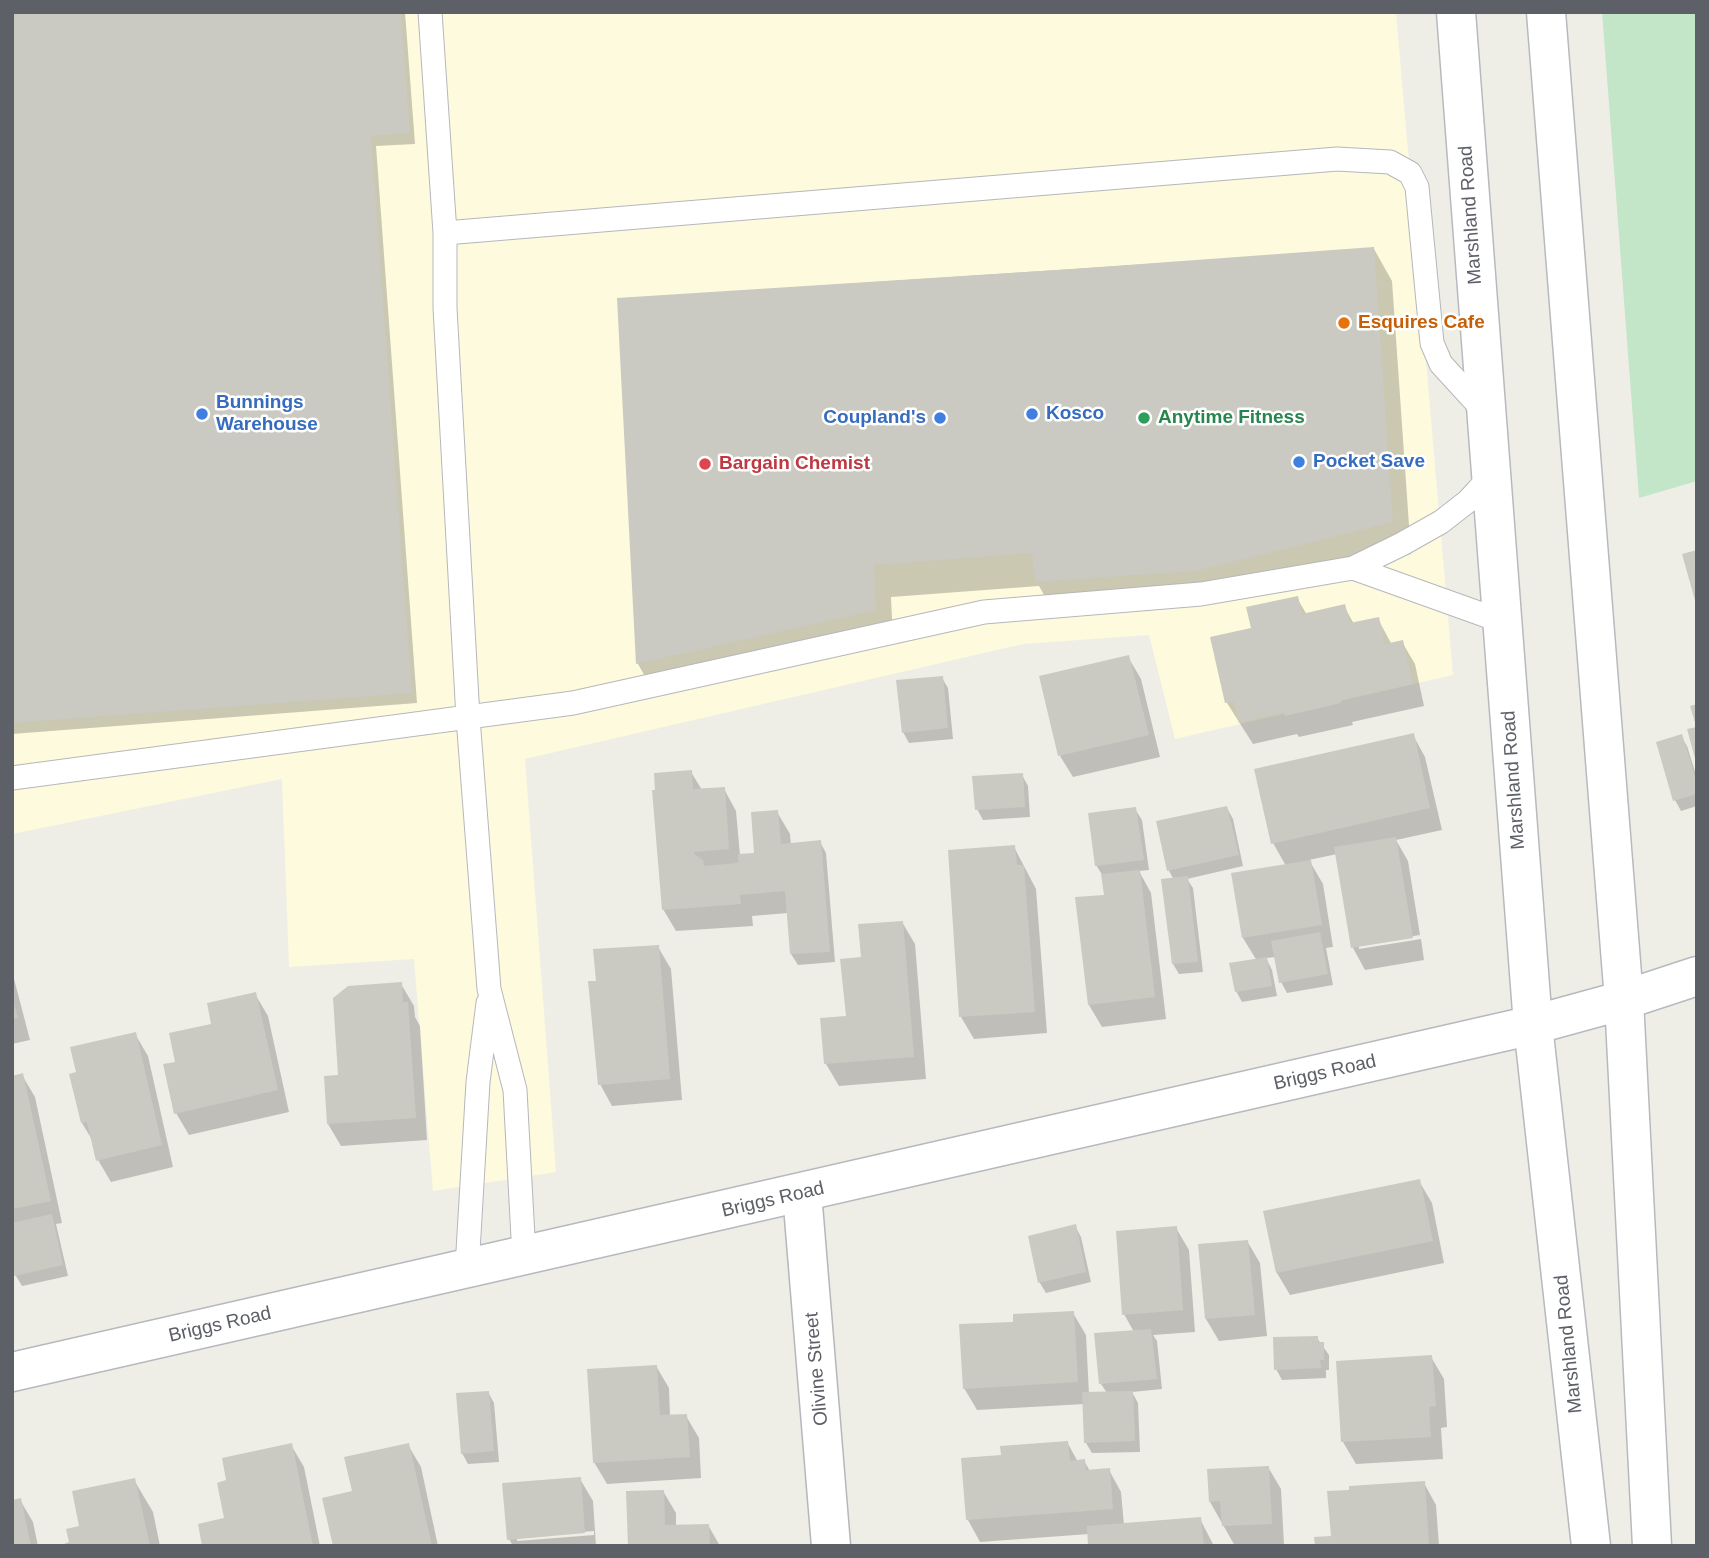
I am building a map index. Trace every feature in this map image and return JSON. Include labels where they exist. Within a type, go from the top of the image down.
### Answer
[{"type":"main road","name":"Marshland Road","points":[[1456,12],[1532,1025],[1591,1546]]},
{"type":"main road","points":[[1546,12],[1624,1000],[1652,1546]]},
{"type":"main road","name":"Briggs Road","points":[[12,1372],[1532,1025],[1624,1000],[1697,976]]},
{"type":"main road","name":"Olivine Street","points":[[802,1193],[831,1546]]},
{"type":"lane","points":[[429,12],[445,233],[445,308],[468,718],[489,989],[514,1090],[524,1256]]},
{"type":"lane","points":[[445,233],[1279,164],[1371,159],[1390,162],[1413,176],[1418,194],[1432,343],[1441,364],[1487,415]]},
{"type":"lane","points":[[12,778],[573,703],[984,612],[1201,594],[1353,568],[1441,522],[1468,501],[1491,477]]},
{"type":"lane","points":[[1353,568],[1501,621]]},
{"type":"lane","points":[[467,1268],[478,1082],[489,989]]},
{"type":"shaded area","points":[[12,12],[1396,12],[1453,675],[1175,739],[1149,635],[1023,644],[525,759],[556,1172],[433,1191],[414,959],[289,967],[282,779],[12,834]]},
{"type":"green space","points":[[1602,12],[1697,12],[1697,481],[1639,498]]},
{"type":"building","name":"Bunnings Warehouse","points":[[12,12],[401,12],[410,133],[371,136],[412,693],[12,723]]},
{"type":"building","points":[[1374,247],[1393,522],[1196,571],[1035,582],[1032,553],[874,565],[876,610],[636,664],[617,298]]},
{"type":"building","points":[[1697,550],[1697,604],[1696,604],[1682,554]]},
{"type":"building","points":[[1298,596],[1302,614],[1345,604],[1350,623],[1379,617],[1385,644],[1403,640],[1413,684],[1285,716],[1284,712],[1239,723],[1234,702],[1225,703],[1210,637],[1251,628],[1246,607]]},
{"type":"building","points":[[1129,655],[1149,735],[1058,756],[1039,676]]},
{"type":"building","points":[[943,676],[948,728],[902,733],[896,680]]},
{"type":"building","points":[[1697,704],[1697,726],[1696,726],[1690,706]]},
{"type":"building","points":[[1697,727],[1697,762],[1696,762],[1687,729]]},
{"type":"building","points":[[1414,733],[1430,808],[1271,844],[1254,769]]},
{"type":"building","points":[[1682,734],[1697,783],[1697,794],[1673,801],[1656,742]]},
{"type":"building","points":[[692,770],[693,789],[725,787],[729,849],[694,852],[703,860],[704,866],[738,863],[738,854],[754,853],[751,812],[778,810],[781,844],[821,840],[830,952],[790,954],[785,891],[740,895],[741,904],[662,910],[652,790],[655,790],[654,773]]},
{"type":"building","points":[[1023,773],[1025,807],[975,810],[972,776]]},
{"type":"building","points":[[1227,806],[1239,855],[1167,871],[1156,821]]},
{"type":"building","points":[[1136,807],[1144,860],[1095,866],[1088,813]]},
{"type":"building","points":[[1396,837],[1413,938],[1351,948],[1334,847]]},
{"type":"building","points":[[1015,845],[1017,865],[1024,865],[1035,1012],[959,1017],[948,850]]},
{"type":"building","points":[[1311,860],[1322,925],[1242,938],[1231,873]]},
{"type":"building","points":[[1140,870],[1155,997],[1088,1005],[1075,897],[1104,895],[1101,874]]},
{"type":"building","points":[[1188,876],[1198,962],[1172,964],[1161,879]]},
{"type":"building","points":[[903,921],[914,1057],[824,1064],[820,1018],[846,1016],[840,959],[861,957],[858,924]]},
{"type":"building","points":[[1320,932],[1328,974],[1279,983],[1271,941]]},
{"type":"building","points":[[659,945],[670,1079],[598,1085],[588,981],[596,981],[593,949]]},
{"type":"building","points":[[1267,957],[1272,986],[1235,992],[1229,963]]},
{"type":"building","points":[[402,982],[403,1002],[408,1002],[416,1118],[327,1124],[324,1076],[338,1075],[333,998],[348,986]]},
{"type":"building","points":[[256,992],[278,1090],[174,1114],[163,1064],[175,1062],[169,1033],[211,1024],[207,1003]]},
{"type":"building","points":[[12,997],[18,1018],[12,1019]]},
{"type":"building","points":[[136,1032],[162,1145],[96,1161],[87,1122],[81,1123],[69,1074],[76,1072],[70,1047]]},
{"type":"building","points":[[23,1073],[51,1201],[12,1209],[12,1076]]},
{"type":"building","points":[[1420,1179],[1433,1241],[1276,1273],[1263,1211]]},
{"type":"building","points":[[52,1214],[63,1265],[14,1276],[12,1223]]},
{"type":"building","points":[[1076,1224],[1086,1272],[1038,1283],[1028,1236]]},
{"type":"building","points":[[1177,1226],[1183,1310],[1122,1315],[1116,1231]]},
{"type":"building","points":[[1248,1240],[1255,1315],[1205,1319],[1198,1244]]},
{"type":"building","points":[[1074,1311],[1078,1382],[963,1389],[959,1324],[1013,1322],[1013,1314]]},
{"type":"building","points":[[1151,1329],[1157,1379],[1099,1384],[1094,1333]]},
{"type":"building","points":[[1318,1336],[1318,1342],[1324,1342],[1321,1368],[1274,1370],[1273,1337]]},
{"type":"building","points":[[1432,1355],[1436,1406],[1429,1407],[1431,1437],[1341,1442],[1336,1361]]},
{"type":"building","points":[[657,1365],[660,1415],[687,1414],[690,1457],[593,1463],[587,1369]]},
{"type":"building","points":[[489,1391],[494,1451],[461,1454],[456,1393]]},
{"type":"building","points":[[1133,1391],[1135,1441],[1084,1443],[1082,1392]]},
{"type":"building","points":[[1068,1441],[1070,1461],[1085,1459],[1086,1470],[1110,1468],[1113,1509],[966,1520],[961,1458],[1001,1455],[1000,1446]]},
{"type":"building","points":[[292,1443],[313,1546],[202,1546],[198,1524],[224,1518],[217,1483],[226,1480],[222,1458]]},
{"type":"building","points":[[409,1443],[432,1546],[333,1546],[322,1498],[352,1491],[344,1457]]},
{"type":"building","points":[[1269,1466],[1272,1524],[1222,1526],[1220,1501],[1209,1502],[1207,1469]]},
{"type":"building","points":[[581,1477],[585,1533],[507,1540],[502,1483]]},
{"type":"building","points":[[135,1478],[150,1546],[59,1546],[69,1542],[66,1529],[79,1526],[72,1491]]},
{"type":"building","points":[[1425,1481],[1429,1546],[1315,1546],[1314,1537],[1331,1536],[1327,1491],[1349,1490],[1349,1486]]},
{"type":"building","points":[[664,1490],[665,1525],[709,1524],[710,1546],[628,1546],[626,1491]]},
{"type":"building","points":[[21,1498],[31,1546],[12,1546],[12,1500]]},
{"type":"building","points":[[1201,1517],[1204,1546],[1088,1546],[1087,1526]]},
{"type":"place","name":"Esquires Cafe","points":[[1344,323]]},
{"type":"place","name":"Bunnings Warehouse","points":[[202,414]]},
{"type":"place","name":"Kosco","points":[[1032,414]]},
{"type":"place","name":"Coupland's","points":[[940,418]]},
{"type":"place","name":"Anytime Fitness","points":[[1144,418]]},
{"type":"place","name":"Pocket Save","points":[[1299,462]]},
{"type":"place","name":"Bargain Chemist","points":[[705,464]]}]
